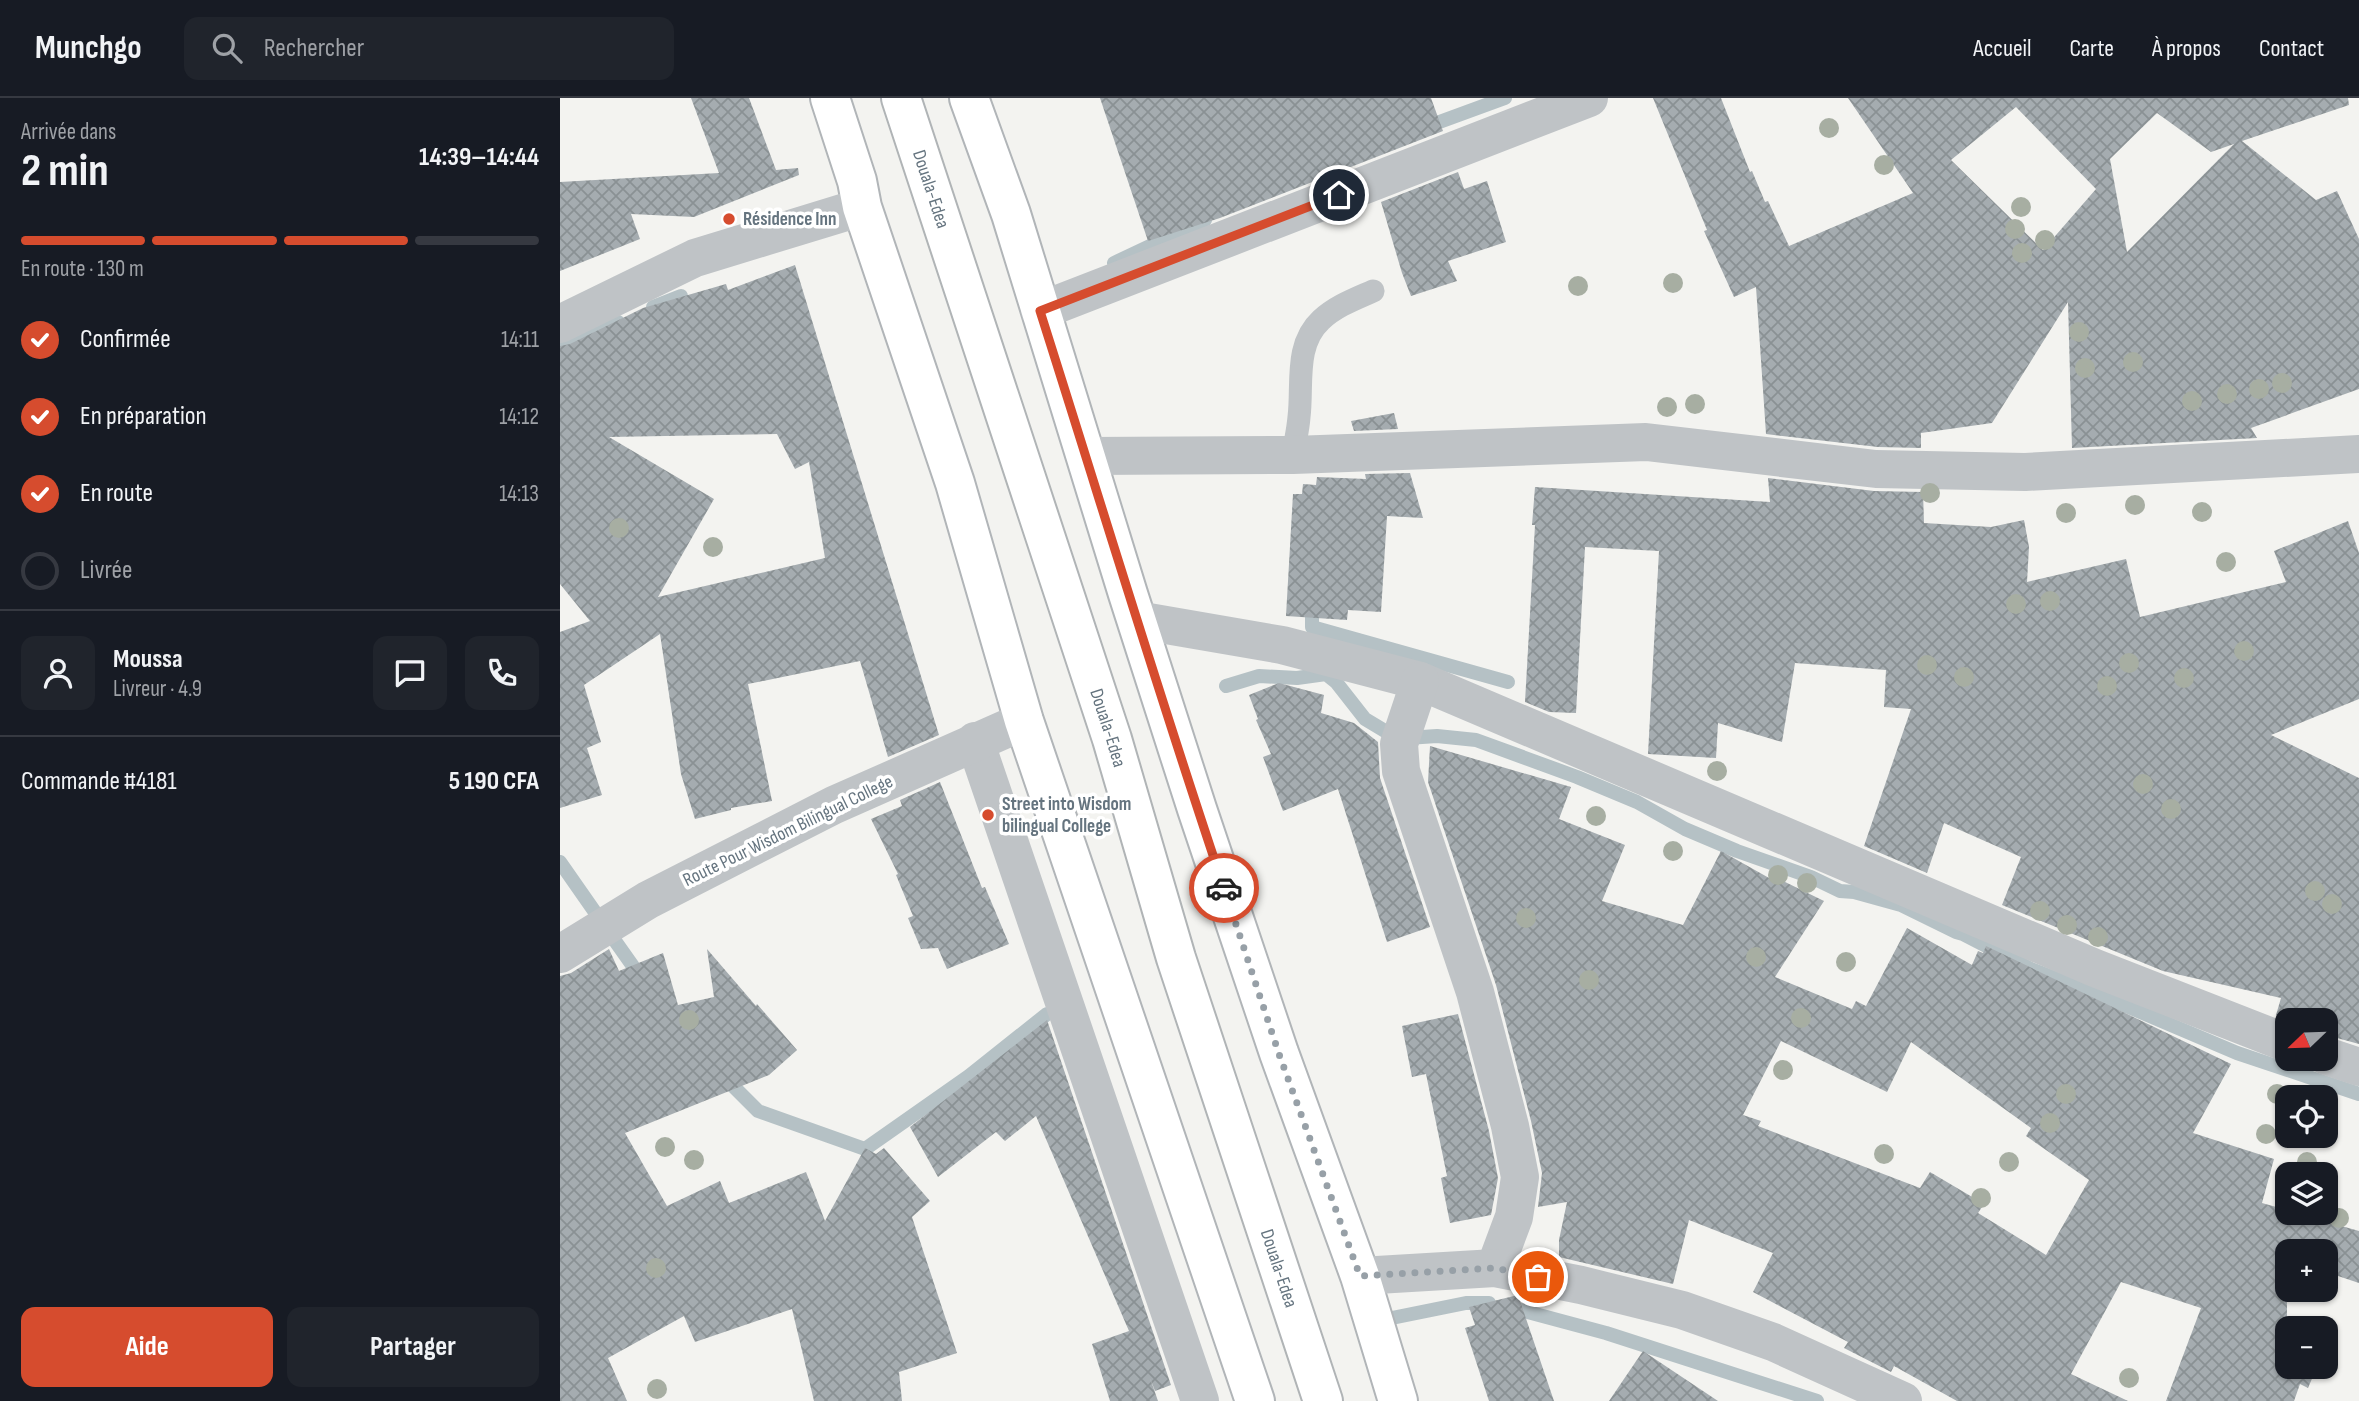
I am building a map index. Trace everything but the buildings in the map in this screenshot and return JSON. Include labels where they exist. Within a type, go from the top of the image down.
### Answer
[{"type":"main road","points":[[830,98],[857,181],[862,207],[955,483],[1024,721],[1255,1401]]},
{"type":"main road","name":"Douala-Edea","points":[[901,98],[1112,740],[1176,958],[1323,1401]]},
{"type":"main road","points":[[970,98],[1011,214],[1137,620],[1279,1054],[1360,1276],[1398,1401]]},
{"type":"street","points":[[1040,311],[1589,98]]},
{"type":"street","points":[[560,324],[695,258],[862,207]]},
{"type":"street","points":[[1087,456],[1293,455],[1646,442],[1876,469],[2025,472],[2359,454]]},
{"type":"street","points":[[1137,620],[1282,645],[1420,681],[2095,968],[2275,1038]]},
{"type":"street","points":[[1420,681],[1399,744],[1401,771],[1475,992],[1510,1126],[1520,1177],[1514,1217],[1495,1268]]},
{"type":"street","name":"Route Pour Wisdom Bilingual College","points":[[560,954],[648,900],[834,805],[1024,721]]},
{"type":"street","points":[[975,741],[1200,1401]]},
{"type":"street","points":[[2338,1060],[2359,1067]]},
{"type":"street","points":[[1360,1276],[1495,1268],[1581,1285],[1682,1310],[1773,1342],[1903,1401]]},
{"type":"lane","points":[[1293,455],[1300,415],[1299,378],[1305,345],[1319,321],[1338,307],[1373,291]]},
{"type":"waterway","points":[[1423,128],[1505,98]]},
{"type":"waterway","points":[[1114,263],[1205,220]]},
{"type":"waterway","points":[[653,307],[681,296]]},
{"type":"waterway","points":[[560,350],[573,340],[618,322]]},
{"type":"waterway","points":[[1312,612],[1312,627],[1508,682]]},
{"type":"waterway","points":[[1226,686],[1259,676],[1297,678],[1326,674],[1336,682],[1365,719],[1385,731],[1407,738],[1437,736],[1476,740],[1577,777],[1637,802],[1685,829],[1737,851],[1811,877],[1840,891],[1854,892],[1901,905],[2031,969],[2237,1053],[2359,1094]]},
{"type":"waterway","points":[[560,862],[597,915]]},
{"type":"waterway","points":[[613,938],[642,979]]},
{"type":"waterway","points":[[722,1075],[758,1111],[865,1149],[969,1076],[1047,1014]]},
{"type":"waterway","points":[[1377,1321],[1466,1303],[1489,1303]]},
{"type":"waterway","points":[[1505,1306],[1606,1333],[1817,1401]]},
{"type":"way so far","points":[[1224,888],[1279,1054],[1360,1276],[1495,1268],[1538,1277]]},
{"type":"place","name":"Résidence Inn","points":[[729,219]]},
{"type":"place","name":"Street into Wisdom bilingual College","points":[[988,815]]},
{"type":"route","points":[[1224,888],[1128,594],[1040,311],[1339,195]]}]
